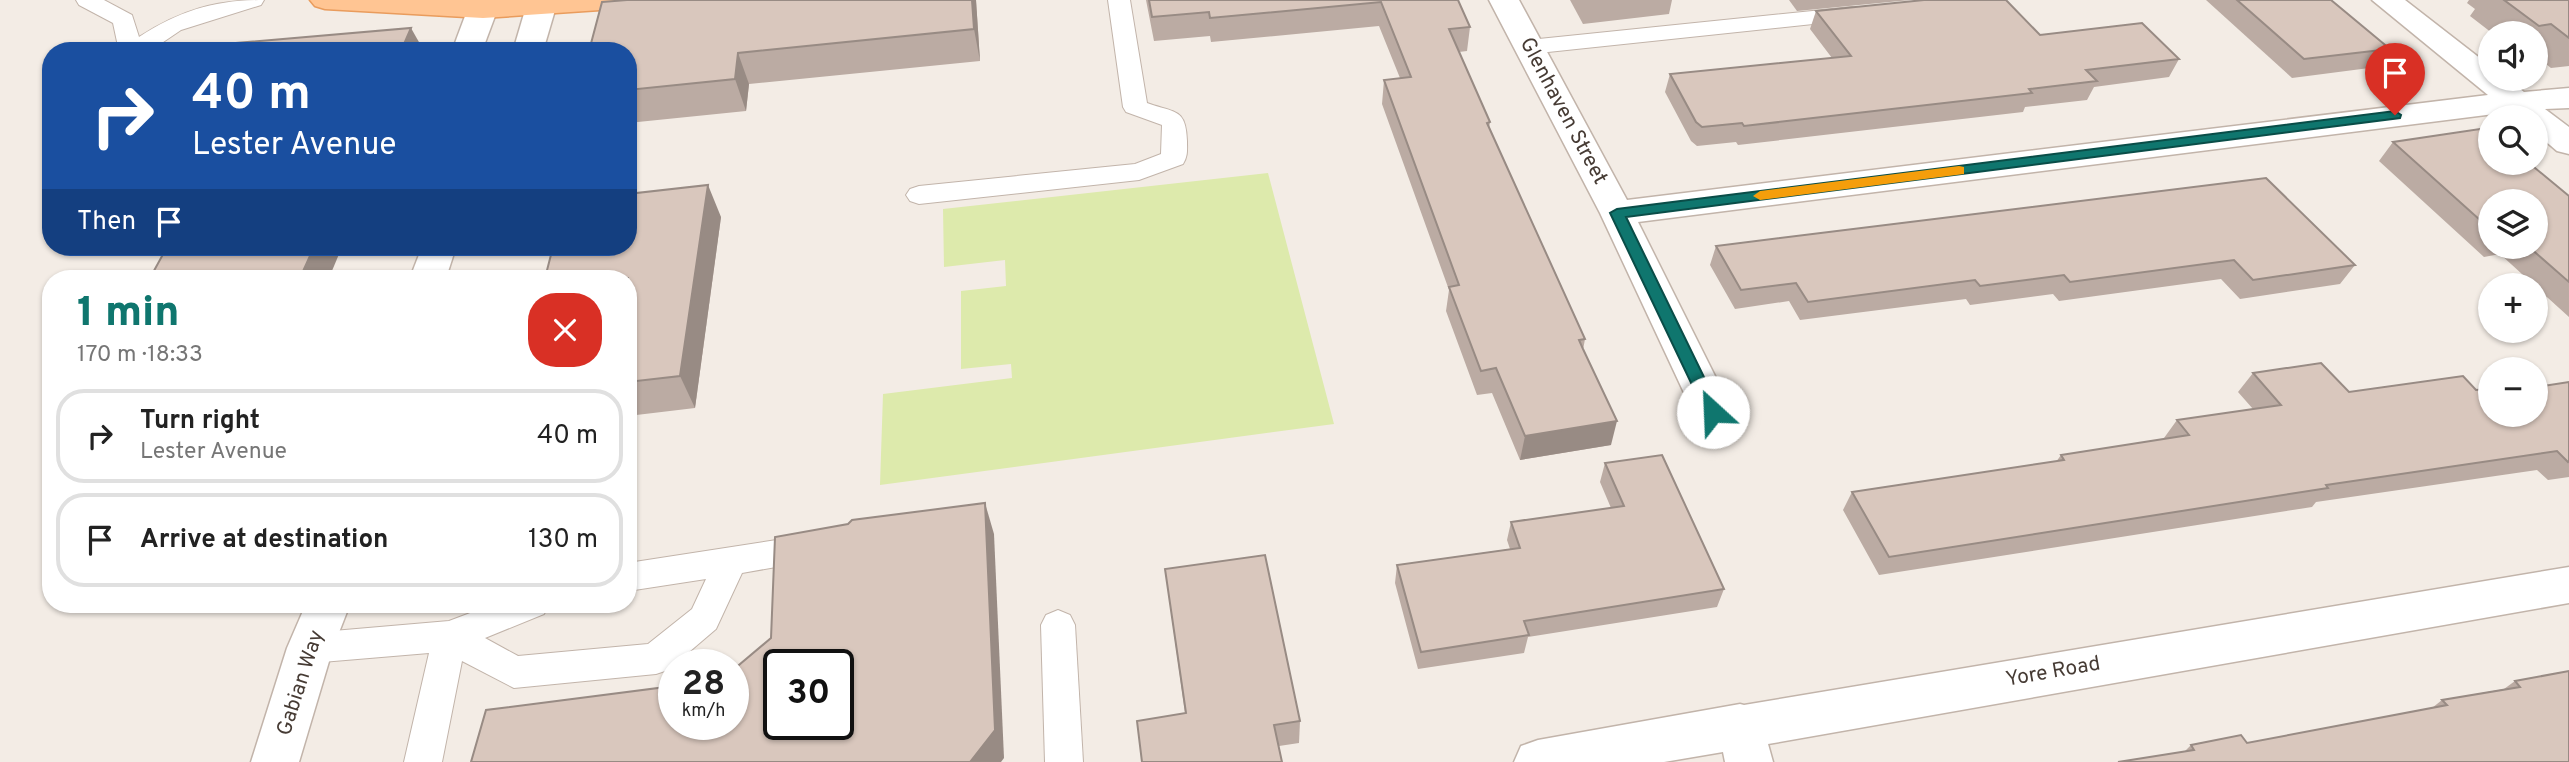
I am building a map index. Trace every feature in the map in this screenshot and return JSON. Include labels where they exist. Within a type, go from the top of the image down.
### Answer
[{"type":"main road","points":[[325,0],[484,5],[615,0]]},
{"type":"street","name":"Glenhaven Street","points":[[1504,0],[1617,213],[1713,412]]},
{"type":"street","points":[[2387,0],[2520,105]]},
{"type":"street","points":[[531,42],[542,4]]},
{"type":"street","points":[[470,42],[484,5]]},
{"type":"street","points":[[2548,105],[2569,98]]},
{"type":"street","points":[[1617,213],[2478,105]]},
{"type":"street","points":[[2548,127],[2569,144]]},
{"type":"street","name":"Yore Road","points":[[1538,762],[1744,744],[2569,584]]},
{"type":"street","name":"Gabian Way","points":[[275,762],[310,648],[324,613]]},
{"type":"lane","points":[[86,0],[124,20],[130,42]]},
{"type":"lane","points":[[147,42],[173,25],[198,15],[253,0]]},
{"type":"lane","points":[[919,195],[1139,172],[1174,158],[1174,121],[1135,107],[1119,0]]},
{"type":"lane","points":[[1529,47],[1880,11]]},
{"type":"lane","points":[[637,576],[848,542]]},
{"type":"lane","points":[[450,636],[514,671],[656,659],[704,619],[731,561]]},
{"type":"lane","points":[[310,648],[450,636],[509,613]]},
{"type":"lane","points":[[1058,625],[1064,762]]},
{"type":"lane","points":[[423,762],[450,636]]},
{"type":"green space","points":[[1268,173],[1334,424],[880,485],[883,394],[1012,378],[1011,364],[961,369],[961,291],[1006,286],[1005,260],[944,267],[943,209]]},
{"type":"building","points":[[972,0],[974,29],[738,53],[735,79],[637,89],[637,42],[591,42],[602,2]]},
{"type":"building","points":[[1149,0],[1458,0],[1470,27],[1449,29],[1490,122],[1487,123],[1585,339],[1579,340],[1617,421],[1525,436],[1496,368],[1481,371],[1449,287],[1459,285],[1384,80],[1411,77],[1381,2],[1210,18],[1209,12],[1152,17]]},
{"type":"building","points":[[1924,0],[2006,0],[2040,35],[2142,23],[2179,59],[2086,70],[2097,81],[2029,89],[2032,93],[1744,126],[1742,123],[1702,127],[1696,122],[1670,74],[1851,56],[1816,11]]},
{"type":"building","points":[[2237,0],[2331,0],[2390,49],[2304,59]]},
{"type":"building","points":[[2504,0],[2569,0],[2569,38],[2548,24],[2548,21],[2532,21]]},
{"type":"building","points":[[411,28],[405,42],[247,42]]},
{"type":"building","points":[[2478,129],[2478,175],[2544,175],[2569,196],[2569,282],[2543,259],[2548,259],[2548,189],[2478,189],[2478,218],[2393,142]]},
{"type":"building","points":[[2266,178],[2355,265],[2253,280],[2234,260],[2070,282],[2064,275],[1980,286],[1975,280],[1808,302],[1796,283],[1741,290],[1716,246]]},
{"type":"building","points":[[708,185],[680,376],[637,381],[637,270],[547,270],[551,256],[637,256],[637,193]]},
{"type":"building","points":[[162,256],[310,256],[304,270],[154,270]]},
{"type":"building","points":[[2321,363],[2349,392],[2463,376],[2478,390],[2478,427],[2548,427],[2548,385],[2569,382],[2569,461],[2557,451],[2326,485],[2328,488],[1889,557],[1852,492],[2064,460],[2061,455],[2189,435],[2177,420],[2281,405],[2253,373]]},
{"type":"building","points":[[1662,455],[1724,589],[1524,621],[1529,635],[1421,652],[1397,565],[1520,548],[1511,522],[1624,506],[1605,463]]},
{"type":"building","points":[[985,503],[995,730],[970,762],[471,762],[486,710],[658,688],[658,740],[749,740],[749,657],[771,638],[775,537],[848,524],[852,520]]},
{"type":"building","points":[[1265,555],[1300,721],[1274,725],[1282,762],[1142,762],[1137,721],[1186,713],[1165,569]]},
{"type":"building","points":[[2569,671],[2569,762],[2118,762],[2194,750],[2191,745],[2241,735],[2247,743],[2447,705],[2442,700],[2520,687],[2515,681]]},
{"type":"slow traffic","points":[[1760,196],[1959,171]]},
{"type":"route","points":[[1713,412],[1617,213],[2395,115]]}]
